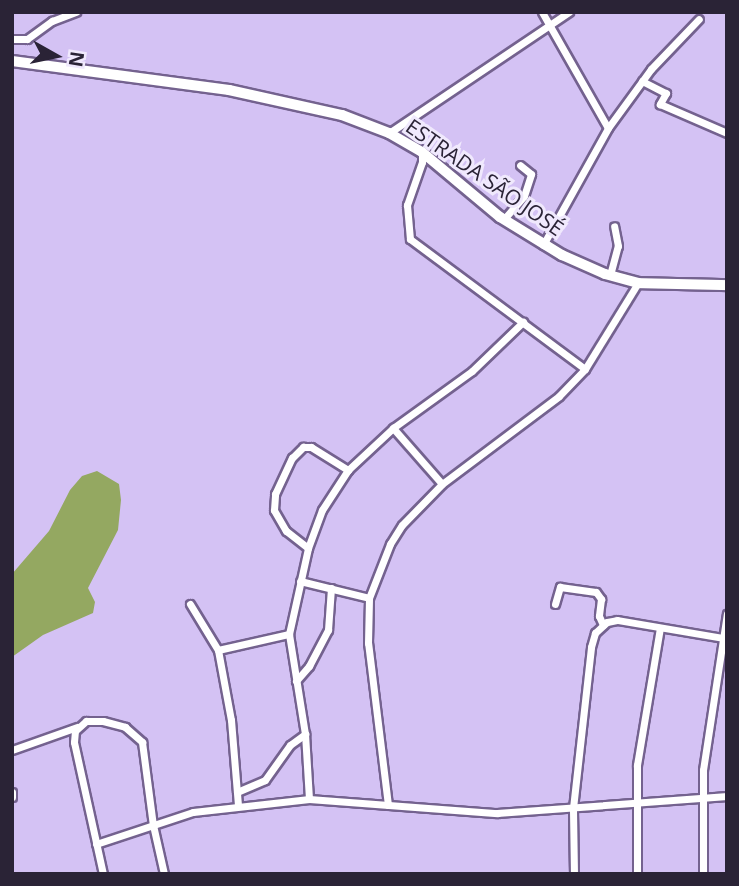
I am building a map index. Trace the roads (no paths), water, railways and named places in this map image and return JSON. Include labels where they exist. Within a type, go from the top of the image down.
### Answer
[{"type":"street","points":[[12,39],[27,39],[52,21],[76,12]]},
{"type":"street","points":[[542,12],[608,128]]},
{"type":"street","points":[[389,133],[478,70],[550,27],[569,12]]},
{"type":"street","points":[[543,245],[608,128],[642,81],[699,19]]},
{"type":"street","name":"ESTRADA SÃO JOSÉ","points":[[12,61],[269,97],[342,115],[389,133],[422,152],[504,219],[543,245],[610,275],[638,283],[727,285]]},
{"type":"street","points":[[642,81],[666,93],[660,104],[727,133]]},
{"type":"street","points":[[422,152],[422,162],[407,205],[410,239],[585,369]]},
{"type":"street","points":[[504,219],[524,196],[531,174],[520,165]]},
{"type":"street","points":[[610,275],[618,246],[614,226]]},
{"type":"street","points":[[388,805],[368,643],[369,598],[390,544],[402,525],[442,484],[559,396],[585,369],[638,283]]},
{"type":"street","points":[[309,799],[305,734],[289,634],[308,548],[322,510],[348,470],[393,428],[472,371],[523,322]]},
{"type":"street","points":[[393,428],[442,484]]},
{"type":"street","points":[[308,548],[286,531],[274,510],[275,494],[292,458],[303,447],[311,447],[348,470]]},
{"type":"street","points":[[300,581],[369,598]]},
{"type":"street","points":[[555,604],[561,587],[596,592],[601,599],[599,617],[603,625]]},
{"type":"street","points":[[296,681],[309,666],[328,630],[331,588]]},
{"type":"street","points":[[190,604],[218,650],[231,720],[239,805]]},
{"type":"street","points":[[703,874],[701,798],[727,614]]},
{"type":"street","points":[[574,874],[573,808],[591,647],[595,633],[603,625],[617,620],[723,638]]},
{"type":"street","points":[[637,874],[636,804],[642,726],[660,628]]},
{"type":"street","points":[[218,650],[289,634]]},
{"type":"street","points":[[12,750],[78,727],[86,721],[112,722],[135,732],[142,742],[153,825],[164,874]]},
{"type":"street","points":[[78,727],[75,743],[103,874]]},
{"type":"street","points":[[237,792],[265,780],[290,745],[305,734]]},
{"type":"street","points":[[96,844],[182,814],[239,805],[309,799],[497,813],[727,796]]}]
